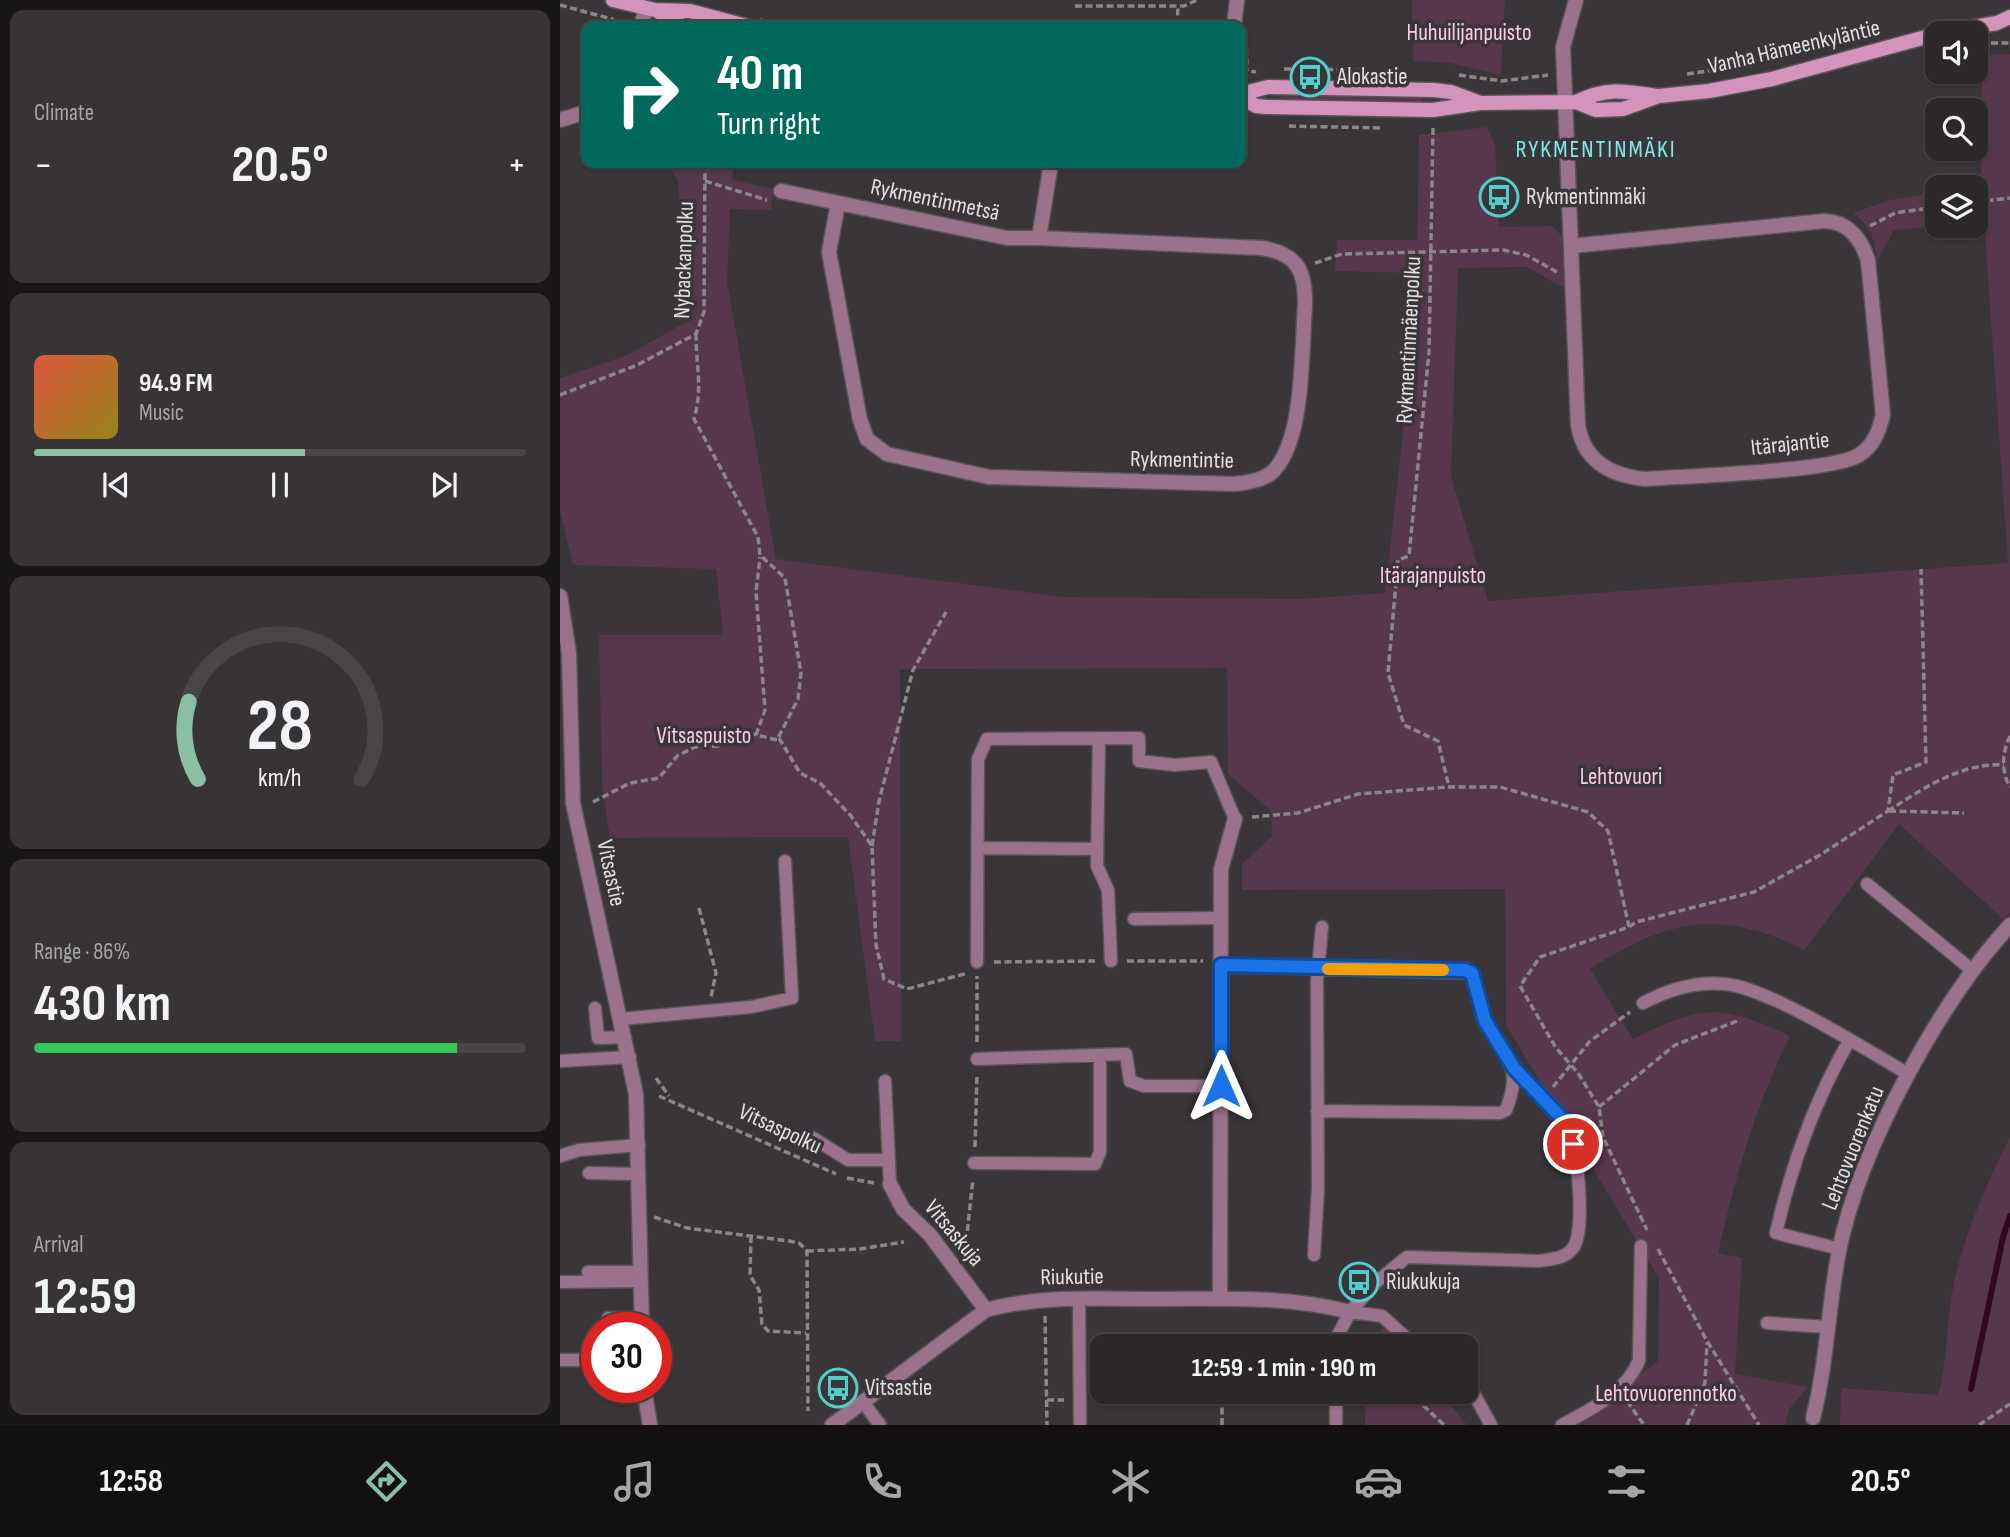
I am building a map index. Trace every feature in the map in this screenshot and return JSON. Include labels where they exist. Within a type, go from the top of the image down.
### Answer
[{"type":"street","points":[[613,0],[651,9],[690,11],[727,21]]},
{"type":"street","points":[[1235,21],[1237,0]]},
{"type":"street","points":[[1571,102],[1564,74],[1563,47],[1576,0]]},
{"type":"street","points":[[644,21],[651,9]]},
{"type":"street","points":[[651,9],[674,21]]},
{"type":"street","name":"Vanha Hämeenkyläntie","points":[[1988,25],[2006,22]]},
{"type":"street","name":"Vanha Hämeenkyläntie","points":[[1246,93],[1257,87],[1433,90],[1451,92],[1480,103],[1571,102],[1608,90],[1659,96],[1709,91],[1772,79],[1925,38]]},
{"type":"street","name":"Itärajantie","points":[[1571,102],[1571,246],[1578,425],[1580,439],[1588,453],[1610,471],[1625,477],[1646,479],[1828,464],[1860,455],[1878,433],[1883,415],[1868,261],[1858,237],[1844,225],[1825,221],[1571,246]]},
{"type":"street","points":[[560,120],[581,114]]},
{"type":"street","points":[[1039,239],[1050,168]]},
{"type":"street","name":"Rykmentinmetsä","points":[[782,191],[1007,238],[1039,239]]},
{"type":"street","name":"Rykmentintie","points":[[838,203],[829,252],[860,420],[867,439],[877,448],[908,460],[989,477],[1234,484],[1246,483],[1270,474],[1290,446],[1295,420],[1305,289],[1300,270],[1291,259],[1281,251],[1261,248],[1039,239]]},
{"type":"street","name":"Vitsastie","points":[[560,596],[568,635],[565,704],[566,804],[630,1057],[639,1145],[642,1312]]},
{"type":"street","points":[[1220,1299],[1221,869],[1235,819]]},
{"type":"street","name":"Lehtovuorenkatu","points":[[1813,1418],[1822,1383],[1827,1327],[1840,1249],[1866,1165],[1908,1074],[1972,970],[2010,925]]},
{"type":"street","name":"Vitsaskuja","points":[[890,1184],[903,1209],[930,1234],[986,1310]]},
{"type":"street","name":"Riukutie","points":[[832,1425],[986,1310],[1013,1302],[1220,1299],[1311,1302],[1350,1312]]},
{"type":"street","points":[[646,1403],[650,1425]]},
{"type":"lane","points":[[1099,738],[1097,866],[1108,890],[1111,961]]},
{"type":"lane","points":[[977,967],[978,759],[987,739],[1139,738],[1139,761],[1175,765],[1211,762],[1235,819]]},
{"type":"lane","points":[[978,848],[1097,849]]},
{"type":"lane","points":[[621,1019],[751,1007],[792,998],[785,861]]},
{"type":"lane","points":[[1867,884],[1972,970]]},
{"type":"lane","points":[[1134,919],[1221,918]]},
{"type":"lane","points":[[1314,1255],[1318,1188],[1319,968],[1322,927]]},
{"type":"lane","points":[[1221,965],[1472,973],[1485,1021],[1514,1068],[1567,1124],[1578,1171],[1578,1241],[1571,1251],[1559,1258],[1539,1261],[1407,1257],[1375,1283],[1350,1312],[1339,1334]]},
{"type":"lane","points":[[1643,1003],[1663,992],[1698,984],[1727,984],[1755,993],[1908,1074]]},
{"type":"lane","points":[[595,1008],[598,1038],[625,1037]]},
{"type":"lane","points":[[1840,1249],[1776,1233],[1799,1152],[1835,1066],[1849,1041]]},
{"type":"lane","points":[[977,1059],[1126,1054],[1130,1082],[1144,1086],[1221,1086]]},
{"type":"lane","points":[[975,1163],[1095,1164],[1100,1152],[1100,1055]]},
{"type":"lane","points":[[560,1061],[630,1057]]},
{"type":"lane","points":[[1317,1111],[1500,1113],[1506,1110],[1511,1098],[1514,1068]]},
{"type":"lane","points":[[885,1081],[890,1184]]},
{"type":"lane","points":[[813,1138],[848,1160],[887,1160]]},
{"type":"lane","points":[[560,1156],[586,1149],[639,1145]]},
{"type":"lane","points":[[589,1173],[639,1174]]},
{"type":"lane","points":[[1562,1425],[1619,1390],[1633,1377],[1639,1360],[1646,1241]]},
{"type":"lane","points":[[588,1272],[641,1277]]},
{"type":"lane","points":[[560,1282],[641,1277]]},
{"type":"lane","points":[[1079,1299],[1080,1425]]},
{"type":"lane","points":[[1350,1312],[1382,1316],[1402,1334]]},
{"type":"lane","points":[[1767,1323],[1827,1327]]},
{"type":"lane","points":[[560,1360],[581,1360]]},
{"type":"lane","points":[[863,1402],[880,1425]]},
{"type":"lane","points":[[1478,1402],[1491,1425]]},
{"type":"lane","points":[[1336,1404],[1336,1425]]},
{"type":"path","points":[[1075,6],[1178,6],[1197,0]]},
{"type":"path","points":[[560,5],[614,21]]},
{"type":"path","points":[[1177,21],[1178,6]]},
{"type":"path","points":[[1682,75],[1737,67]]},
{"type":"path","points":[[1280,70],[1371,70]]},
{"type":"path","points":[[1246,71],[1258,72]]},
{"type":"path","points":[[1447,73],[1502,80],[1564,74]]},
{"type":"path","name":"Rykmentinmäenpolku","points":[[1433,126],[1429,352],[1409,556],[1398,560],[1388,673],[1404,725],[1438,741],[1449,787]]},
{"type":"path","name":"Nybackanpolku","points":[[560,395],[637,365],[696,334],[704,312],[705,168]]},
{"type":"path","points":[[705,181],[768,201]]},
{"type":"path","points":[[1988,201],[2010,198]]},
{"type":"path","points":[[1872,223],[1895,213],[1925,209]]},
{"type":"path","points":[[1312,264],[1331,255],[1503,250],[1526,255],[1558,272]]},
{"type":"path","points":[[696,334],[696,368],[701,394],[694,419],[758,537],[760,555],[756,592],[765,710],[756,735]]},
{"type":"path","points":[[593,802],[630,783],[659,778],[677,756],[695,747],[718,746],[736,733],[777,740],[798,699],[801,673],[785,578],[760,555]]},
{"type":"path","points":[[1888,811],[1893,775],[1926,762],[1921,569]]},
{"type":"path","points":[[946,612],[913,670],[879,801],[872,846],[876,945],[884,979],[907,989],[977,967]]},
{"type":"path","points":[[2010,736],[2004,765],[2010,787]]},
{"type":"path","points":[[779,737],[800,773],[820,783],[851,816],[872,846]]},
{"type":"path","points":[[1646,1241],[1603,1137],[1599,1107],[1578,1073],[1569,1065],[1520,986],[1540,957],[1629,927],[1636,922],[1754,892],[1820,855],[1930,784],[1986,764],[2004,765]]},
{"type":"path","points":[[1235,819],[1298,813],[1358,794],[1449,787],[1500,787],[1588,812],[1608,831],[1629,927]]},
{"type":"path","points":[[1888,811],[1964,813]]},
{"type":"path","points":[[699,908],[716,973],[709,1009]]},
{"type":"path","points":[[1544,1099],[1590,1041],[1643,1003]]},
{"type":"path","points":[[1599,1107],[1675,1045],[1737,1021]]},
{"type":"path","points":[[656,1079],[670,1098]]},
{"type":"path","name":"Vitsaspolku","points":[[659,1096],[670,1098],[839,1175],[890,1184]]},
{"type":"path","points":[[1567,1124],[1603,1137]]},
{"type":"path","points":[[639,1217],[662,1217],[687,1228],[799,1243],[807,1251],[807,1411]]},
{"type":"path","points":[[751,1236],[750,1275],[759,1290],[762,1324],[768,1331],[806,1334]]},
{"type":"path","points":[[807,1251],[860,1249],[904,1242]]},
{"type":"path","points":[[1657,1248],[1707,1341],[1759,1425]]},
{"type":"path","points":[[1045,1314],[1047,1425]]},
{"type":"path","points":[[1687,1425],[1705,1383],[1707,1341]]},
{"type":"path","points":[[1619,1390],[1644,1425]]},
{"type":"path","points":[[1047,1400],[1090,1400]]},
{"type":"path","points":[[1222,1404],[1222,1425]]},
{"type":"path","points":[[1422,1404],[1444,1425]]},
{"type":"path","points":[[1979,1425],[2010,1404]]},
{"type":"green space","name":"Huhuilijanpuisto","points":[[1412,0],[1505,0],[1501,75],[1450,63],[1413,61]]},
{"type":"green space","points":[[2010,54],[2010,913],[2003,919],[1899,824],[1804,950],[1774,936],[1746,928],[1719,924],[1694,925],[1644,939],[1590,969],[1633,1039],[1694,1014],[1711,1012],[1746,1018],[1790,1036],[1767,1088],[1748,1142],[1718,1253],[1742,1258],[1735,1374],[1808,1387],[1789,1409],[1786,1425],[1574,1425],[1658,1361],[1659,1278],[1506,1025],[1505,889],[1242,890],[1242,864],[1272,836],[1271,811],[1228,774],[1227,668],[900,669],[901,1041],[875,1041],[848,837],[610,838],[602,785],[599,635],[723,635],[716,569],[573,565],[560,511],[560,378],[625,356],[688,321],[678,180],[670,168],[733,168],[732,180],[773,189],[771,210],[730,209],[727,282],[776,559],[1063,597],[1300,599],[1385,593],[1414,334],[1415,273],[1335,271],[1337,240],[1417,240],[1419,135],[1487,127],[1495,145],[1499,227],[1552,226],[1562,236],[1564,288],[1527,267],[1458,268],[1451,476],[1488,601],[2008,563],[1985,238],[1988,238],[1988,175],[1981,175],[1981,161],[1988,161],[1988,98],[1982,98],[1982,84],[1988,84],[1988,55]]},
{"type":"green space","points":[[1281,95],[1423,97],[1423,103],[1280,101]]},
{"type":"green space","points":[[1925,194],[1925,227],[1894,230],[1877,261],[1871,234],[1853,213],[1887,201]]},
{"type":"green space","points":[[2010,1137],[2010,1425],[1840,1425],[1841,1388],[1938,1395],[1957,1269],[1976,1211]]},
{"type":"green space","points":[[1388,1324],[1395,1334],[1378,1334]]},
{"type":"green space","points":[[1365,1404],[1450,1404],[1467,1425],[1365,1425]]},
{"type":"waterway","points":[[1971,1389],[2003,1237],[2010,1216]]},
{"type":"slow traffic","points":[[1328,969],[1443,970]]},
{"type":"place","name":"Alokastie","points":[[1310,77]]},
{"type":"place","name":"Rykmentinmäki","points":[[1499,197]]},
{"type":"place","name":"Riukukuja","points":[[1359,1282]]},
{"type":"place","name":"Vitsastie","points":[[838,1388]]},
{"type":"district","name":"RYKMENTINMÄKI","points":[[1596,149]]},
{"type":"route","points":[[1221,1086],[1221,965],[1465,970],[1472,973],[1485,1021],[1514,1068],[1567,1124],[1573,1144]]},
{"type":"park label","name":"Itärajanpuisto","points":[[1433,576]]},
{"type":"park label","name":"Vitsaspuisto","points":[[704,736]]},
{"type":"park label","name":"Lehtovuori","points":[[1621,777]]},
{"type":"park label","name":"Lehtovuorennotko","points":[[1666,1394]]}]
